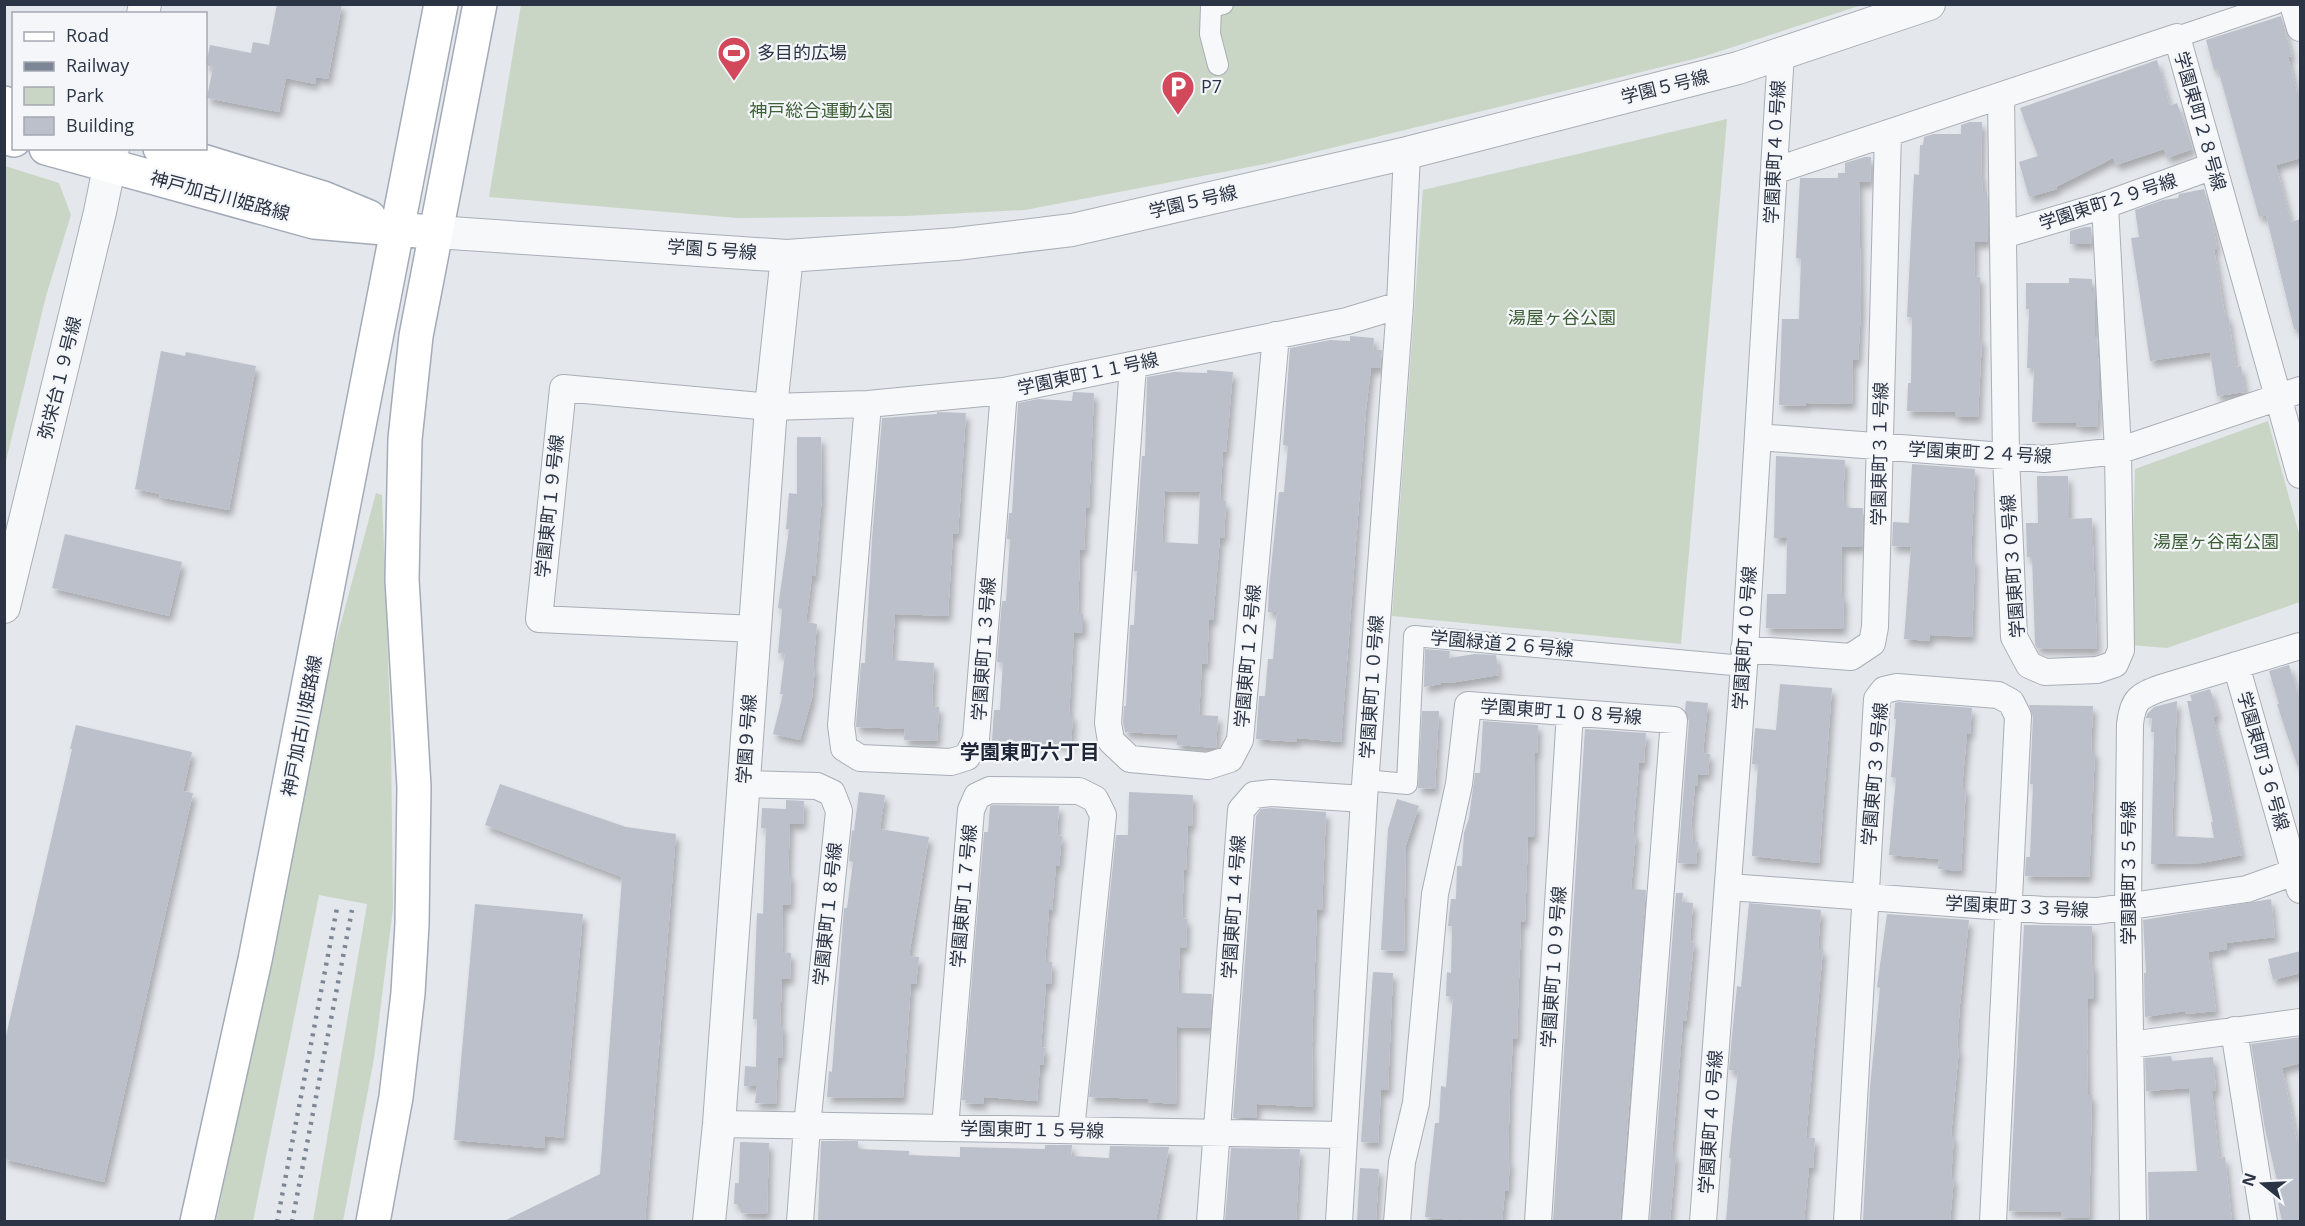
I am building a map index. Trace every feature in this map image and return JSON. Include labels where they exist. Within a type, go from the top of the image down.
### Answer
[{"type":"main road","name":"神戸加古川姫路線","points":[[196,1221],[255,960],[441,4]]},
{"type":"main road","points":[[373,1221],[396,1097],[410,970],[414,787],[403,613],[402,509],[405,440],[412,370],[480,4]]},
{"type":"main road","name":"神戸加古川姫路線","points":[[60,150],[111,157],[314,222],[436,232]]},
{"type":"main road","name":"神戸加古川姫路線","points":[[166,150],[323,198],[397,228]]},
{"type":"street","name":"学園５号線","points":[[436,232],[787,256],[956,244],[1072,230],[1407,153],[1738,68],[1929,4]]},
{"type":"street","points":[[2177,37],[2275,4]]},
{"type":"street","points":[[2293,4],[2301,28]]},
{"type":"street","points":[[1215,5],[1210,34],[1218,65]]},
{"type":"street","name":"学園東町２８号線","points":[[1774,171],[2177,37],[2213,166],[2289,394],[2301,475]]},
{"type":"street","name":"学園東町４０号線","points":[[1703,1221],[1729,887],[1781,53]]},
{"type":"street","name":"学園東町３０号線","points":[[2001,96],[2006,456],[2014,637],[2029,665],[2045,672],[2097,670],[2115,664],[2121,650],[2118,451],[2105,205]]},
{"type":"street","name":"学園東町３１号線","points":[[1744,658],[1851,657],[1872,643],[1875,627],[1888,133]]},
{"type":"street","name":"学園東町１０号線","points":[[1339,1221],[1364,789],[1400,305],[1407,153]]},
{"type":"street","name":"弥栄台１９号線","points":[[4,607],[111,157]]},
{"type":"street","name":"学園東町２９号線","points":[[2003,235],[2105,205],[2213,166]]},
{"type":"street","name":"学園９号線","points":[[709,1221],[719,1124],[771,407],[787,256]]},
{"type":"street","name":"学園東町１１号線","points":[[771,407],[868,404],[1004,392],[1347,321],[1400,305]]},
{"type":"street","name":"学園東町１２号線","points":[[1133,365],[1108,723],[1111,741],[1130,759],[1208,766],[1230,759],[1240,740],[1276,335]]},
{"type":"street","name":"学園東町１９号線","points":[[754,629],[539,619],[563,388],[771,407]]},
{"type":"street","name":"学園東町１３号線","points":[[868,404],[841,725],[844,748],[860,758],[951,762],[967,757],[976,739],[1004,392]]},
{"type":"street","name":"学園東町２４号線","points":[[1758,437],[2044,459],[2118,451],[2289,394]]},
{"type":"street","name":"学園緑道２６号線","points":[[1364,789],[1407,784],[1414,636],[1744,658]]},
{"type":"street","name":"学園東町３５号線","points":[[2133,1221],[2128,907],[2132,706],[2142,695],[2301,646]]},
{"type":"street","name":"学園東町３６号線","points":[[2236,665],[2298,878]]},
{"type":"street","name":"学園東町３９号線","points":[[1847,1221],[1877,699],[1884,690],[1897,687],[1998,695],[2011,702],[2018,716],[1993,1221]]},
{"type":"street","name":"学園東町１０８号線","points":[[1397,1221],[1402,1162],[1416,1103],[1435,894],[1459,784],[1468,705],[1674,720],[1635,1221]]},
{"type":"street","name":"学園東町１０９号線","points":[[1538,1221],[1570,713]]},
{"type":"street","name":"学園東町１８号線","points":[[743,784],[817,786],[832,793],[838,811],[800,1221]]},
{"type":"street","name":"学園東町１４号線","points":[[1210,1221],[1241,810],[1254,795],[1364,789]]},
{"type":"street","name":"学園東町１７号線","points":[[945,1128],[971,810],[977,796],[990,790],[1079,791],[1095,800],[1103,815],[1071,1130]]},
{"type":"street","name":"学園東町３３号線","points":[[1729,887],[2008,908],[2097,911],[2247,889],[2298,878]]},
{"type":"street","points":[[2130,1045],[2301,1022]]},
{"type":"street","points":[[2234,1030],[2264,1221]]},
{"type":"street","name":"学園東町１５号線","points":[[719,1124],[1344,1135]]},
{"type":"green space","name":"神戸総合運動公園","points":[[521,5],[1862,5],[1702,57],[1270,163],[1025,210],[906,216],[737,218],[489,197]]},
{"type":"green space","name":"湯屋ヶ谷公園","points":[[1727,119],[1681,644],[1392,616],[1423,190]]},
{"type":"green space","points":[[5,166],[59,183],[71,215],[46,296],[5,465]]},
{"type":"green space","name":"湯屋ヶ谷南公園","points":[[2268,421],[2300,537],[2300,602],[2167,648],[2130,645],[2135,469]]},
{"type":"green space","points":[[376,493],[382,495],[391,740],[393,909],[374,1059],[343,1221],[313,1221],[367,904],[319,895],[253,1221],[216,1222],[285,889],[323,689]]},
{"type":"building","points":[[277,4],[342,4],[328,79],[316,77],[315,84],[286,78],[279,112],[207,98],[213,67],[207,65],[210,45],[251,53],[253,42],[269,45]]},
{"type":"building","points":[[2281,16],[2292,56],[2288,57],[2297,92],[2301,91],[2301,158],[2276,165],[2291,222],[2301,219],[2301,329],[2294,329],[2266,215],[2259,217],[2218,69],[2214,70],[2206,40]]},
{"type":"building","points":[[2157,60],[2170,106],[2177,103],[2193,149],[2167,158],[2164,149],[2116,165],[2113,158],[2056,187],[2057,189],[2029,197],[2019,162],[2038,156],[2020,108]]},
{"type":"building","points":[[1982,122],[1982,191],[1987,191],[1988,242],[1975,242],[1974,276],[1980,277],[1979,339],[1982,339],[1978,417],[1955,417],[1955,412],[1907,411],[1908,383],[1911,383],[1912,317],[1907,317],[1914,174],[1919,175],[1920,145],[1923,145],[1924,137],[1933,134],[1961,134],[1961,125]]},
{"type":"building","points":[[1871,157],[1870,182],[1859,182],[1861,311],[1858,360],[1853,360],[1852,404],[1779,405],[1782,319],[1799,319],[1801,258],[1796,258],[1800,178],[1838,178],[1838,173],[1845,173],[1845,163]]},
{"type":"building","points":[[2204,189],[2217,248],[2214,249],[2225,316],[2228,315],[2236,367],[2241,366],[2245,392],[2217,396],[2210,352],[2150,361],[2131,238],[2139,237],[2135,210],[2163,200],[2178,198],[2179,194]]},
{"type":"building","points":[[2091,227],[2092,244],[2070,244],[2070,231]]},
{"type":"building","points":[[2069,278],[2092,279],[2092,291],[2095,291],[2095,337],[2097,338],[2099,375],[2097,427],[2076,426],[2076,423],[2032,422],[2034,368],[2027,368],[2029,309],[2026,309],[2026,283],[2069,283]]},
{"type":"building","points":[[1350,336],[1374,338],[1373,350],[1382,350],[1380,368],[1371,368],[1366,410],[1341,742],[1297,738],[1297,742],[1256,739],[1259,696],[1265,696],[1268,659],[1273,659],[1277,612],[1268,612],[1269,587],[1279,492],[1284,492],[1288,446],[1283,445],[1290,348],[1330,340],[1350,341]]},
{"type":"building","points":[[161,351],[185,356],[186,352],[256,366],[229,510],[159,497],[160,494],[135,489]]},
{"type":"building","points":[[1207,370],[1233,372],[1226,452],[1223,451],[1220,501],[1226,501],[1224,538],[1220,537],[1213,620],[1209,620],[1207,664],[1202,663],[1199,715],[1218,716],[1216,748],[1177,745],[1177,735],[1125,732],[1123,722],[1124,706],[1126,706],[1130,625],[1134,625],[1137,571],[1134,571],[1142,456],[1145,456],[1147,377],[1174,372],[1207,373]],"holes":[[[1165,491],[1200,492],[1198,544],[1162,542]]]},
{"type":"building","points":[[1073,392],[1094,393],[1089,508],[1086,508],[1084,550],[1080,550],[1078,614],[1083,614],[1083,633],[1074,632],[1069,715],[1073,715],[1071,744],[992,742],[994,710],[1000,710],[1003,662],[997,662],[1002,601],[1006,601],[1010,539],[1007,539],[1009,513],[1012,513],[1018,403],[1038,399],[1072,401]]},
{"type":"building","points":[[937,412],[966,413],[958,534],[953,533],[948,616],[895,614],[892,660],[934,663],[932,706],[939,707],[937,741],[904,740],[905,729],[856,727],[861,663],[865,663],[882,418],[937,414]]},
{"type":"building","points":[[797,437],[821,437],[822,496],[815,576],[812,576],[806,622],[817,624],[813,668],[815,668],[812,698],[800,740],[773,734],[783,694],[780,694],[785,654],[778,653],[782,609],[778,608],[789,529],[786,529],[789,493],[797,494]]},
{"type":"building","points":[[1776,456],[1845,460],[1843,502],[1846,502],[1846,508],[1863,508],[1862,547],[1842,547],[1843,629],[1766,628],[1767,594],[1786,594],[1787,538],[1774,538]]},
{"type":"building","points":[[1912,464],[1975,469],[1971,559],[1975,559],[1972,637],[1930,635],[1930,641],[1904,639],[1911,547],[1892,546],[1893,522],[1909,523]]},
{"type":"building","points":[[2037,476],[2068,476],[2069,519],[2092,518],[2097,649],[2037,648],[2035,644],[2032,557],[2027,557],[2026,523],[2038,523]]},
{"type":"building","points":[[65,534],[182,562],[169,616],[52,588]]},
{"type":"building","points":[[1425,649],[1450,651],[1449,658],[1475,654],[1496,655],[1499,675],[1450,683],[1441,682],[1441,684],[1424,687]]},
{"type":"building","points":[[2289,665],[2301,702],[2301,765],[2297,765],[2269,671]]},
{"type":"building","points":[[1780,684],[1832,688],[1819,863],[1752,856],[1758,764],[1752,764],[1755,728],[1776,730]]},
{"type":"building","points":[[2210,689],[2218,715],[2213,717],[2242,855],[2202,863],[2151,864],[2154,732],[2151,732],[2152,718],[2146,718],[2147,714],[2154,707],[2177,701],[2172,836],[2214,838],[2211,822],[2213,822],[2187,701],[2192,701],[2190,695]]},
{"type":"building","points":[[1686,701],[1708,703],[1703,753],[1710,754],[1708,775],[1698,774],[1691,828],[1693,828],[1692,842],[1698,842],[1696,864],[1678,863],[1689,721],[1685,711]]},
{"type":"building","points":[[1895,703],[1972,708],[1962,788],[1966,788],[1961,871],[1938,869],[1939,859],[1889,855],[1896,778],[1891,777],[1896,719],[1894,719]]},
{"type":"building","points":[[2029,705],[2093,706],[2091,751],[2095,751],[2089,877],[2025,876],[2026,857],[2030,857],[2033,784],[2030,784],[2033,717]]},
{"type":"building","points":[[1422,711],[1439,711],[1435,789],[1418,788]]},
{"type":"building","points":[[1483,721],[1538,725],[1537,753],[1535,753],[1534,837],[1528,837],[1525,922],[1521,921],[1517,1039],[1513,1039],[1510,1089],[1508,1191],[1505,1191],[1502,1221],[1460,1219],[1459,1221],[1425,1217],[1435,1123],[1439,1123],[1441,1086],[1446,1087],[1453,997],[1446,996],[1447,972],[1451,973],[1452,926],[1448,926],[1451,899],[1456,899],[1457,866],[1462,866],[1464,833],[1469,818],[1475,773],[1480,773]]},
{"type":"building","points":[[76,725],[192,752],[183,791],[193,793],[104,1182],[4,1159],[4,1044]]},
{"type":"building","points":[[1585,729],[1646,733],[1644,763],[1639,763],[1631,889],[1646,890],[1620,1221],[1553,1221]]},
{"type":"building","points":[[500,784],[626,827],[676,834],[645,1221],[504,1221],[600,1174],[622,877],[485,825]]},
{"type":"building","points":[[859,792],[885,795],[880,829],[929,837],[909,956],[919,957],[916,984],[911,983],[903,1098],[827,1097],[829,1071],[832,1072],[844,908],[847,908],[853,862],[849,861],[852,830],[854,831]]},
{"type":"building","points":[[1129,792],[1193,795],[1192,826],[1188,825],[1186,870],[1184,870],[1182,918],[1187,919],[1186,948],[1180,947],[1178,993],[1212,994],[1210,1028],[1177,1027],[1176,1104],[1148,1102],[1148,1099],[1089,1097],[1116,835],[1128,835]]},
{"type":"building","points":[[1397,799],[1419,806],[1406,845],[1404,951],[1381,950],[1388,829]]},
{"type":"building","points":[[786,800],[804,801],[803,824],[790,824],[788,875],[791,875],[790,905],[783,905],[782,952],[791,953],[790,979],[782,979],[780,1026],[783,1026],[782,1058],[778,1057],[776,1104],[755,1103],[757,1086],[744,1086],[745,1066],[756,1067],[757,1019],[753,1019],[757,913],[763,914],[766,828],[761,828],[762,808],[786,809]]},
{"type":"building","points":[[990,806],[1059,806],[1057,835],[1062,836],[1059,866],[1056,866],[1052,910],[1049,910],[1045,962],[1052,962],[1051,984],[1046,984],[1041,1047],[1045,1048],[1043,1065],[1040,1065],[1037,1101],[984,1097],[983,1104],[966,1103],[966,1100],[962,1100],[984,832],[988,832]]},
{"type":"building","points":[[1261,809],[1326,812],[1322,910],[1317,910],[1312,1044],[1313,1107],[1257,1104],[1256,1118],[1233,1118],[1256,816]]},
{"type":"building","points":[[1676,893],[1683,893],[1682,902],[1693,903],[1690,941],[1694,942],[1686,1021],[1683,1021],[1672,1154],[1676,1154],[1670,1221],[1650,1221]]},
{"type":"building","points":[[2271,899],[2275,937],[2226,943],[2227,949],[2208,952],[2216,1011],[2186,1014],[2185,1011],[2145,1017],[2144,973],[2146,973],[2143,920]]},
{"type":"building","points":[[1749,903],[1821,910],[1818,949],[1823,949],[1806,1138],[1815,1138],[1813,1168],[1809,1167],[1804,1221],[1726,1221],[1731,1158],[1729,1158],[1738,1071],[1729,1070],[1737,986],[1741,987]]},
{"type":"building","points":[[475,904],[583,914],[563,1138],[545,1136],[544,1148],[454,1140]]},
{"type":"building","points":[[1887,914],[1969,920],[1960,1004],[1957,1048],[1959,1048],[1951,1136],[1954,1136],[1951,1178],[1954,1178],[1950,1221],[1863,1221],[1870,1087],[1880,988],[1877,987]]},
{"type":"building","points":[[2024,925],[2092,926],[2091,965],[2094,965],[2094,999],[2088,998],[2087,1052],[2088,1095],[2092,1095],[2089,1218],[2061,1217],[2061,1212],[2009,1211]]},
{"type":"building","points":[[2301,951],[2301,973],[2273,980],[2268,959]]},
{"type":"building","points":[[1373,972],[1393,973],[1388,1090],[1381,1090],[1378,1143],[1361,1142]]},
{"type":"building","points":[[2301,1037],[2301,1063],[2282,1068],[2297,1141],[2301,1140],[2301,1221],[2282,1221],[2278,1203],[2282,1202],[2265,1129],[2251,1044]]},
{"type":"building","points":[[2171,1056],[2172,1061],[2213,1057],[2216,1090],[2212,1091],[2219,1158],[2225,1157],[2232,1221],[2149,1221],[2148,1172],[2197,1171],[2189,1088],[2146,1091],[2145,1058]]},
{"type":"building","points":[[821,1141],[858,1141],[858,1149],[909,1151],[909,1155],[960,1157],[960,1147],[1045,1149],[1045,1145],[1072,1145],[1071,1156],[1109,1158],[1110,1146],[1169,1147],[1156,1221],[818,1221]]},
{"type":"building","points":[[740,1142],[769,1143],[767,1214],[741,1213],[741,1204],[734,1204],[735,1183],[739,1183]]},
{"type":"building","points":[[1231,1148],[1300,1149],[1296,1221],[1225,1221]]},
{"type":"building","points":[[1360,1168],[1379,1169],[1376,1221],[1357,1221]]},
{"type":"railway","points":[[277,1222],[337,908]]},
{"type":"railway","points":[[292,1222],[352,910]]},
{"type":"place","name":"多目的広場","points":[[734,82]]},
{"type":"place","name":"P7","points":[[1178,116]]},
{"type":"district","name":"学園東町六丁目","points":[[1030,752]]}]
